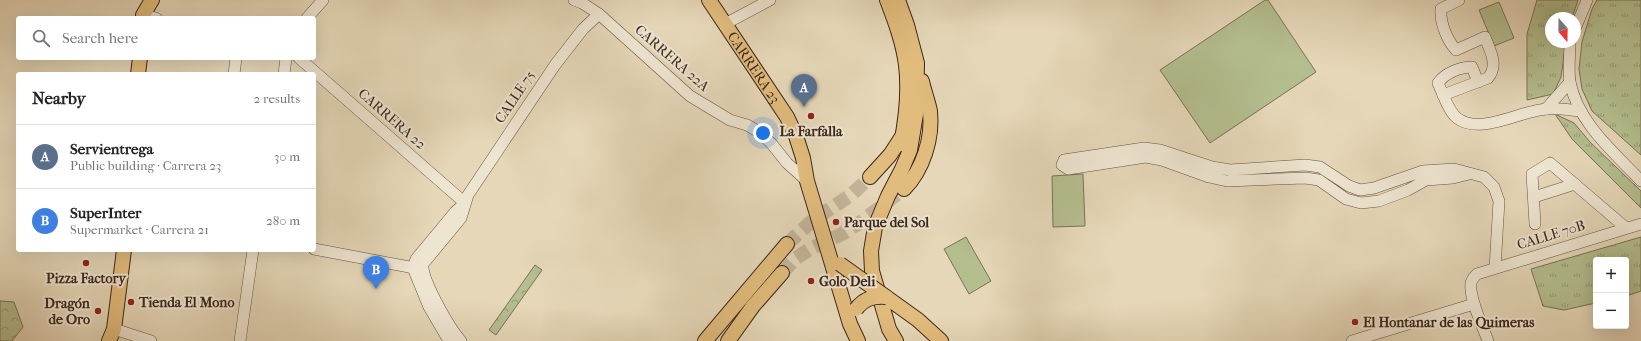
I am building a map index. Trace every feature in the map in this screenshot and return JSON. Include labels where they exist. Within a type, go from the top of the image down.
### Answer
[{"type":"main road","points":[[147,16],[152,0]]},
{"type":"main road","name":"CARRERA 23","points":[[709,0],[787,117],[796,136],[803,158],[807,181],[850,324],[858,341]]},
{"type":"main road","points":[[886,341],[876,319],[864,270],[862,248],[866,226],[878,195],[894,168],[903,135],[907,91],[906,64],[897,28],[887,0]]},
{"type":"main road","points":[[898,0],[907,25],[930,111],[930,128],[922,163],[917,173],[904,189]]},
{"type":"main road","points":[[138,72],[140,60]]},
{"type":"main road","points":[[896,341],[887,323],[872,271],[871,251],[875,227],[910,150],[916,114],[917,63]]},
{"type":"main road","points":[[870,177],[890,155],[903,135]]},
{"type":"main road","points":[[704,341],[787,244]]},
{"type":"main road","name":"CARRERA 23","points":[[829,251],[840,264],[918,320],[941,341]]},
{"type":"main road","points":[[112,335],[124,252]]},
{"type":"main road","points":[[728,341],[753,306],[782,273]]},
{"type":"main road","points":[[850,324],[856,309],[862,302],[869,298],[889,300]]},
{"type":"street","points":[[309,16],[323,0]]},
{"type":"street","name":"CARRERA 22A","points":[[574,0],[582,2],[599,14],[690,96],[730,120],[747,125],[759,132],[771,143],[787,163],[807,181]]},
{"type":"street","points":[[725,24],[770,0]]},
{"type":"street","points":[[1443,95],[1488,78],[1494,72],[1494,65],[1485,37],[1456,50],[1449,43],[1440,17],[1441,9],[1458,0]]},
{"type":"street","points":[[1581,14],[1587,0]]},
{"type":"street","name":"CALLE 75","points":[[417,268],[416,259],[465,203],[468,195],[555,65],[583,30],[599,14]]},
{"type":"street","points":[[1570,48],[1570,82],[1581,111],[1591,127],[1641,180]]},
{"type":"street","points":[[234,72],[236,60]]},
{"type":"street","points":[[284,72],[286,60]]},
{"type":"street","name":"CARRERA 22","points":[[301,60],[315,72]]},
{"type":"street","points":[[1478,82],[1472,67],[1464,67],[1442,76],[1438,83],[1456,117],[1467,124],[1485,124],[1546,109],[1581,111]]},
{"type":"street","name":"CARRERA 22","points":[[316,73],[465,203]]},
{"type":"street","points":[[1546,109],[1570,82]]},
{"type":"street","points":[[1469,174],[1453,178],[1426,180],[1408,190],[1379,201],[1361,203],[1346,199],[1319,180],[1305,178],[1227,181],[1209,177],[1162,160],[1146,157],[1068,169],[1062,165],[1064,160],[1144,148],[1160,150],[1212,167],[1230,170],[1305,165],[1320,167],[1349,186],[1360,190],[1374,188],[1423,171],[1454,169],[1484,177],[1494,187],[1499,201],[1495,268]]},
{"type":"street","points":[[1535,224],[1532,174],[1550,163],[1606,210],[1621,230]]},
{"type":"street","points":[[1534,197],[1575,184]]},
{"type":"street","name":"CALLE 70B","points":[[1474,304],[1471,285],[1472,279],[1477,274],[1641,224]]},
{"type":"street","points":[[316,249],[417,268],[423,275],[436,302],[461,341]]},
{"type":"street","points":[[240,341],[253,252]]},
{"type":"street","points":[[417,268],[429,307],[449,341]]},
{"type":"street","points":[[1352,341],[1474,304],[1488,341]]},
{"type":"street","points":[[112,335],[151,341]]},
{"type":"green space","points":[[1265,0],[1268,0],[1316,72],[1210,143],[1160,70]]},
{"type":"green space","points":[[1537,0],[1578,0],[1574,12],[1545,12],[1545,48],[1565,48],[1561,77],[1553,94],[1527,100],[1527,34]]},
{"type":"green space","points":[[1597,0],[1641,0],[1641,155],[1592,111],[1582,89],[1579,69],[1582,42],[1592,9]]},
{"type":"green space","points":[[1499,2],[1514,38],[1494,46],[1479,10]]},
{"type":"green space","points":[[1555,114],[1574,123],[1590,142],[1641,191],[1641,208],[1572,139]]},
{"type":"green space","points":[[1083,174],[1085,226],[1053,227],[1052,176]]},
{"type":"green space","points":[[966,237],[991,281],[969,294],[944,249]]},
{"type":"green space","points":[[1641,237],[1641,291],[1629,295],[1629,257],[1593,257],[1593,304],[1564,310],[1543,306],[1531,269]]},
{"type":"green space","points":[[535,265],[542,270],[496,335],[489,330]]},
{"type":"green space","points":[[0,301],[14,302],[23,327],[12,341],[0,341]]},
{"type":"tunnel","points":[[787,244],[813,220],[851,195],[870,177]]},
{"type":"tunnel","points":[[782,273],[795,259],[810,249],[842,234],[858,224],[904,189]]},
{"type":"place","name":"Servientrega","points":[[804,107]]},
{"type":"place","name":"La Farfalla","points":[[811,116]]},
{"type":"place","name":"Parque del Sol","points":[[836,222]]},
{"type":"place","name":"Pizza Factory","points":[[86,263]]},
{"type":"place","name":"Golo Deli","points":[[811,281]]},
{"type":"place","name":"SuperInter","points":[[376,289]]},
{"type":"place","name":"Tienda El Mono","points":[[131,302]]},
{"type":"place","name":"Dragón de Oro","points":[[98,311]]},
{"type":"place","name":"El Hontanar de las Quimeras","points":[[1355,322]]}]
